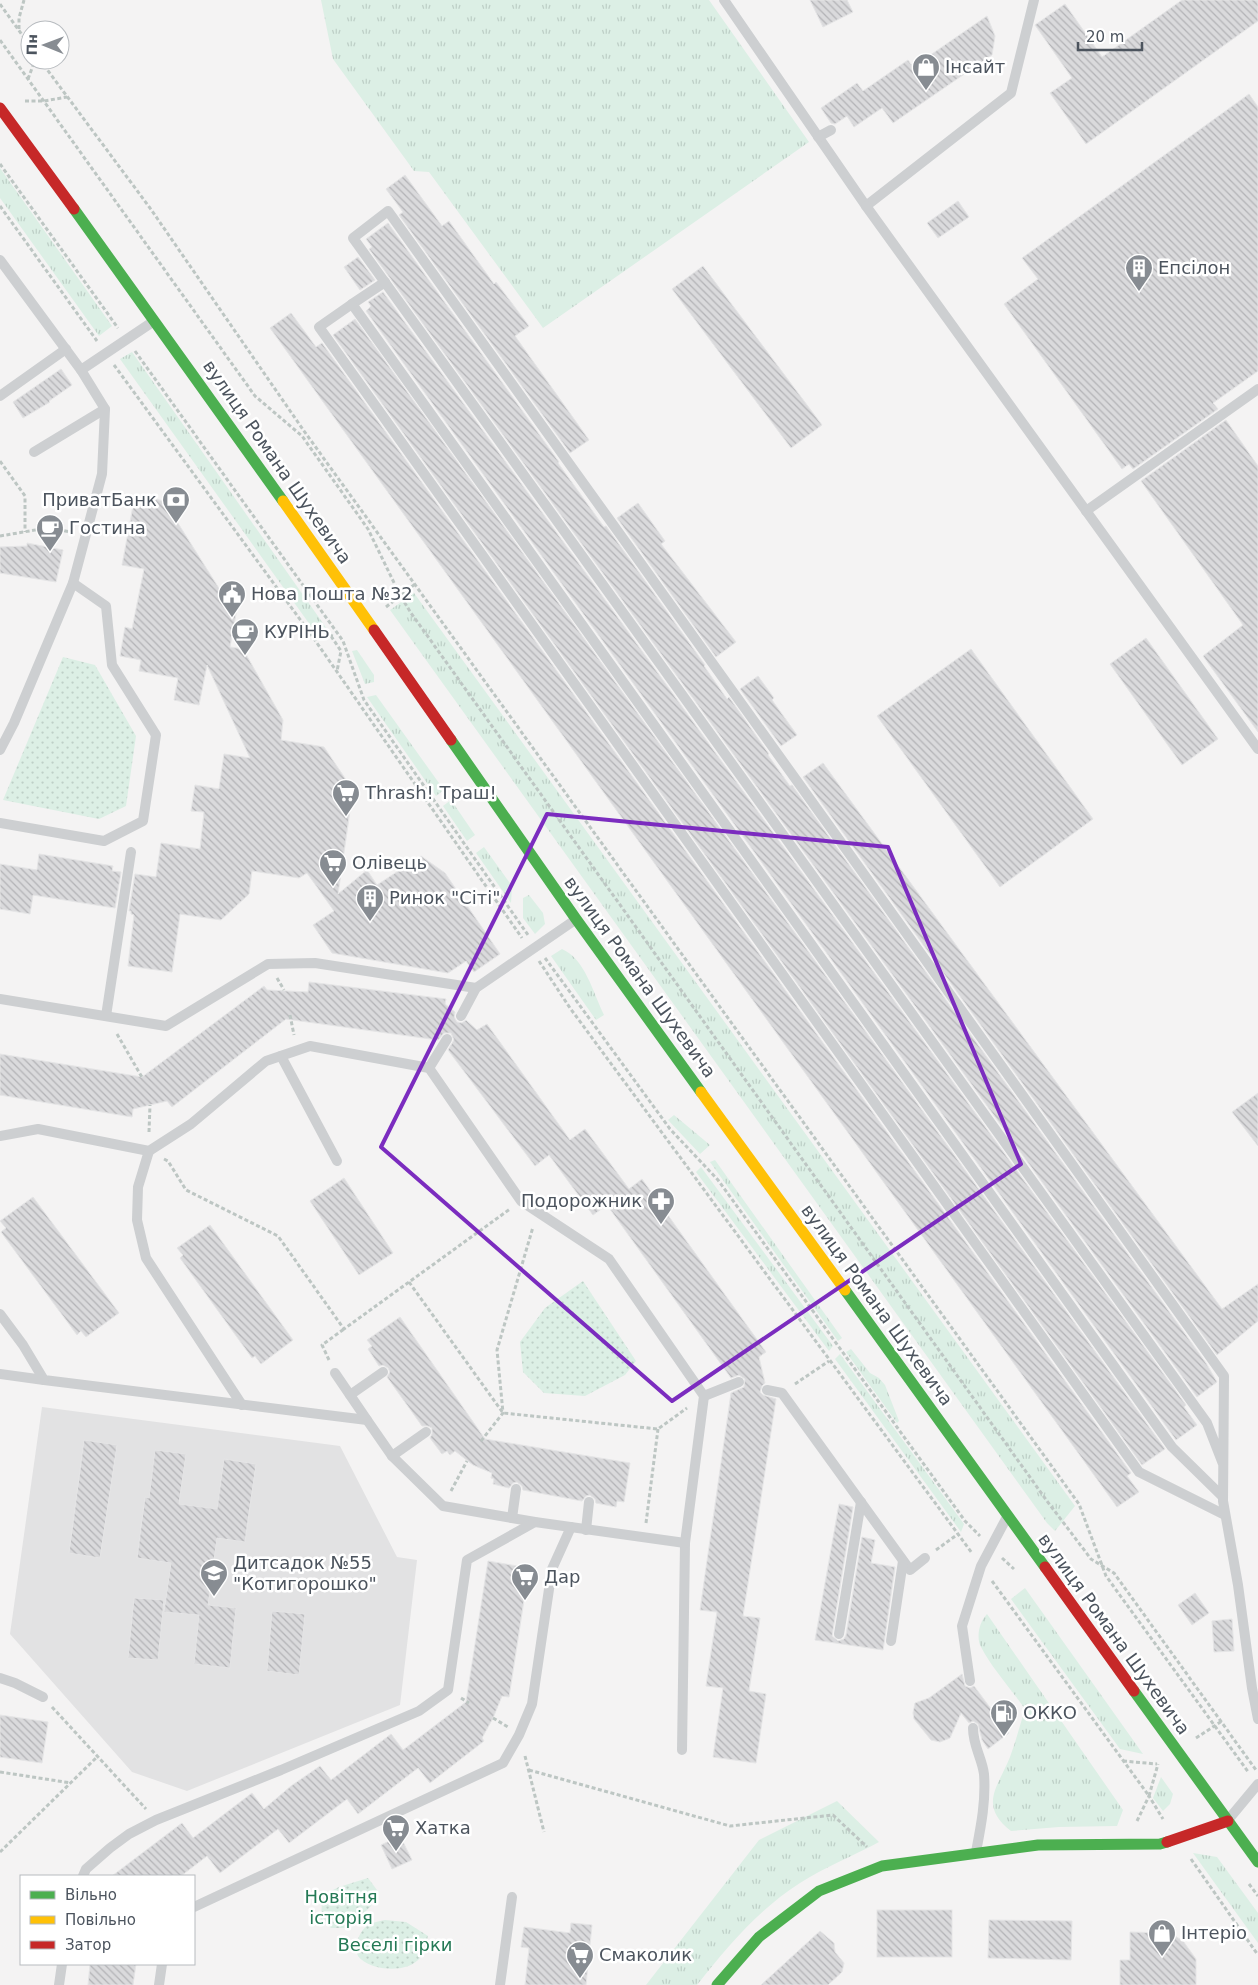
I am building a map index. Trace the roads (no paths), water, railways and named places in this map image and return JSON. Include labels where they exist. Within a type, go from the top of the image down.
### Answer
[{"type":"main road","name":"вулиця Романа Шухевича","points":[[0,108],[155,320],[576,919],[1258,1862]]},
{"type":"main road","points":[[716,1985],[760,1937],[819,1891],[882,1866],[1038,1845],[1160,1844],[1228,1821]]},
{"type":"lane","points":[[724,0],[866,206],[1258,749]]},
{"type":"lane","points":[[866,206],[1011,93],[1034,0]]},
{"type":"lane","points":[[818,137],[831,130]]},
{"type":"lane","points":[[1223,1464],[1207,1423],[353,238],[388,211],[1224,1376],[1223,1497],[1258,1719]]},
{"type":"lane","points":[[0,260],[81,370],[105,410],[102,474],[72,583],[14,723],[0,750]]},
{"type":"lane","points":[[384,282],[319,327],[1139,1472],[1225,1514]]},
{"type":"lane","points":[[352,304],[1172,1447],[1223,1497]]},
{"type":"lane","points":[[81,370],[155,320]]},
{"type":"lane","points":[[0,396],[66,349]]},
{"type":"lane","points":[[1086,511],[1258,389]]},
{"type":"lane","points":[[34,452],[105,410]]},
{"type":"lane","points":[[0,823],[104,841],[143,821],[156,735],[112,665],[106,606],[72,583]]},
{"type":"lane","points":[[106,1016],[131,852]]},
{"type":"lane","points":[[461,1016],[476,988],[535,950],[576,919]]},
{"type":"lane","points":[[0,999],[166,1026],[268,964],[314,963],[476,988]]},
{"type":"lane","points":[[429,1068],[447,1039]]},
{"type":"lane","points":[[242,1405],[146,1258],[138,1220],[138,1187],[148,1151],[191,1124],[266,1061],[310,1046],[429,1068],[521,1201],[609,1259],[704,1396],[685,1543],[682,1750]]},
{"type":"lane","points":[[281,1056],[338,1161]]},
{"type":"lane","points":[[0,1136],[38,1128],[148,1151]]},
{"type":"lane","points":[[0,1314],[23,1345],[44,1380]]},
{"type":"lane","points":[[350,1395],[383,1372]]},
{"type":"lane","points":[[335,1373],[392,1456],[443,1506],[586,1530],[685,1543]]},
{"type":"lane","points":[[0,1374],[367,1420]]},
{"type":"lane","points":[[704,1396],[738,1382]]},
{"type":"lane","points":[[767,1390],[782,1392],[910,1570],[925,1558]]},
{"type":"lane","points":[[392,1456],[426,1432]]},
{"type":"lane","points":[[512,1518],[516,1489]]},
{"type":"lane","points":[[586,1530],[589,1502]]},
{"type":"lane","points":[[839,1634],[861,1502]]},
{"type":"lane","points":[[970,1681],[962,1626],[981,1566],[1007,1516]]},
{"type":"lane","points":[[83,1875],[86,1869],[110,1848],[129,1834],[156,1820],[333,1749],[419,1711],[448,1690],[468,1560],[535,1522]]},
{"type":"lane","points":[[195,1906],[503,1763],[519,1735],[532,1704],[552,1570],[571,1527]]},
{"type":"lane","points":[[891,1641],[903,1561]]},
{"type":"lane","points":[[0,1678],[43,1697]]},
{"type":"lane","points":[[973,1728],[973,1742],[984,1772],[984,1810],[976,1853]]},
{"type":"lane","points":[[1228,1821],[1258,1784]]},
{"type":"lane","points":[[500,1985],[512,1897]]},
{"type":"lane","points":[[59,1985],[62,1965]]},
{"type":"lane","points":[[159,1985],[162,1965]]},
{"type":"place","name":"Інсайт","points":[[926,91]]},
{"type":"place","name":"Епсілон","points":[[1139,292]]},
{"type":"place","name":"ПриватБанк","points":[[176,524]]},
{"type":"place","name":"Гостина","points":[[50,552]]},
{"type":"place","name":"Нова Пошта №32","points":[[232,618]]},
{"type":"place","name":"КУРІНЬ","points":[[245,656]]},
{"type":"place","name":"Thrash! Траш!","points":[[346,817]]},
{"type":"place","name":"Олівець","points":[[333,887]]},
{"type":"place","name":"Ринок \"Сіті\"","points":[[370,922]]},
{"type":"place","name":"Подорожник","points":[[661,1225]]},
{"type":"place","name":"Дитсадок №55 \"Котигорошко\"","points":[[214,1597]]},
{"type":"place","name":"Дар","points":[[525,1601]]},
{"type":"place","name":"ОККО","points":[[1004,1737]]},
{"type":"place","name":"Хатка","points":[[396,1852]]},
{"type":"place","name":"Інтеріо","points":[[1162,1957]]},
{"type":"place","name":"Смаколик","points":[[580,1979]]},
{"type":"park label","name":"Новітня історія","points":[[341,1907]]},
{"type":"park label","name":"Веселі гірки","points":[[395,1945]]}]
